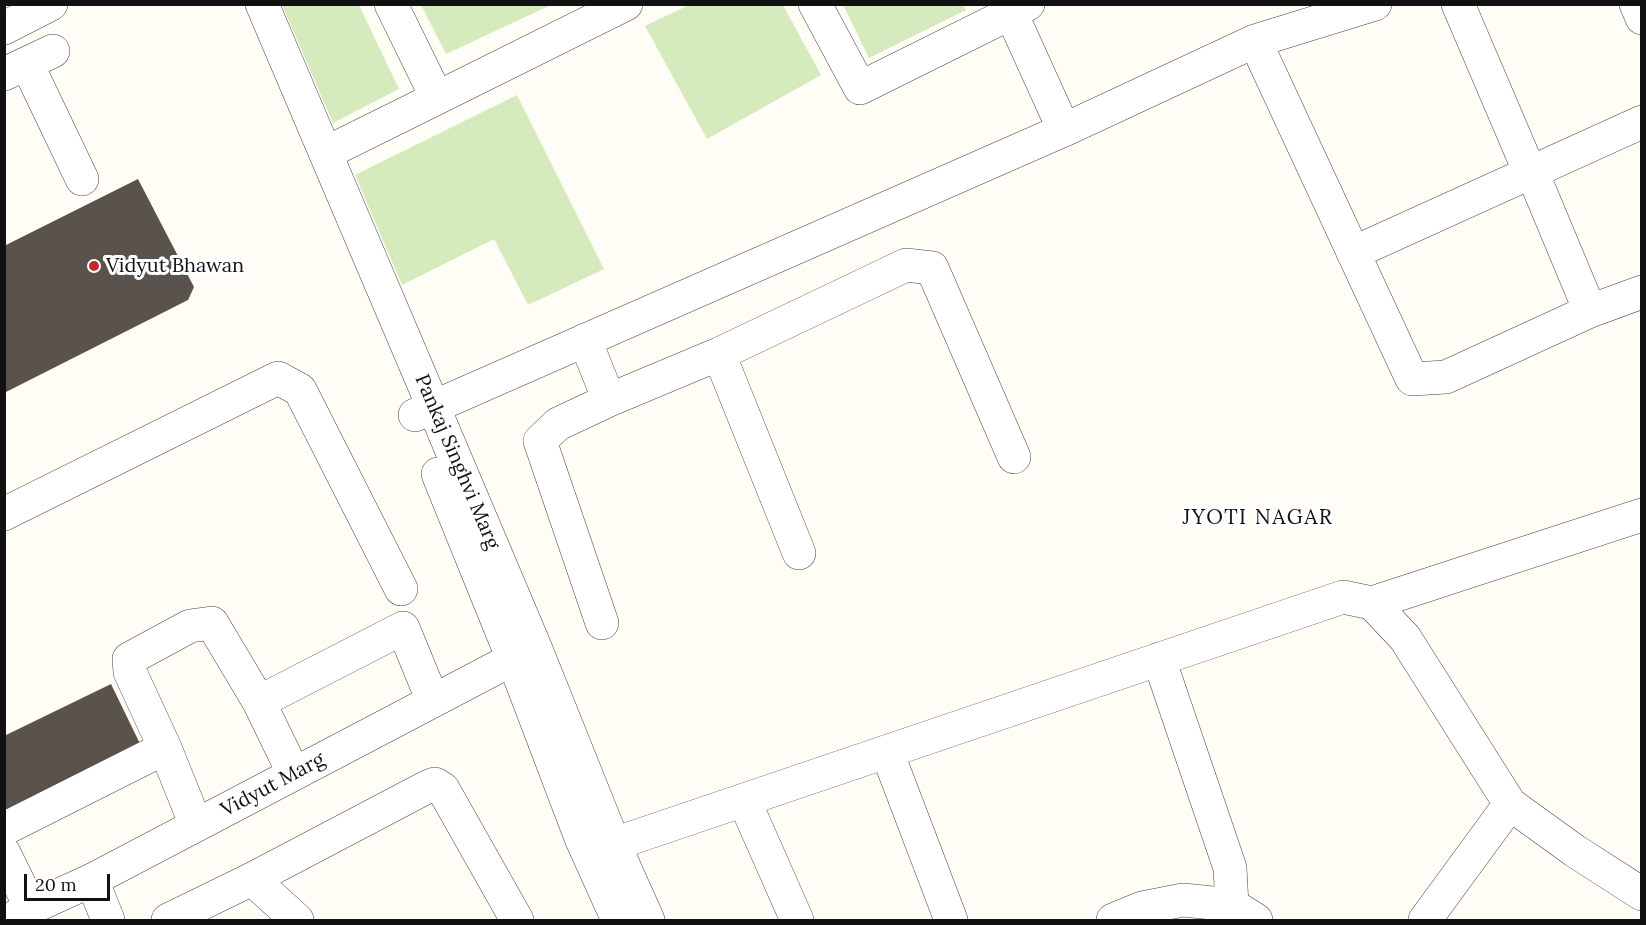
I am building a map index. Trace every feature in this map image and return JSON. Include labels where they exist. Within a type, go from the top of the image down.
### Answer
[{"type":"street","points":[[4,28],[51,4]]},
{"type":"street","name":"Pankaj Singhvi Marg","points":[[241,4],[384,336],[424,411]]},
{"type":"street","name":"Pankaj Singhvi Marg","points":[[262,4],[326,153],[424,411],[524,653],[648,921]]},
{"type":"street","points":[[391,4],[437,98]]},
{"type":"street","points":[[326,153],[626,4]]},
{"type":"street","points":[[815,4],[860,88],[1019,9],[1064,130]]},
{"type":"street","points":[[424,411],[1064,130],[1255,41],[1375,4]]},
{"type":"street","points":[[1458,4],[1590,311]]},
{"type":"street","points":[[1636,4],[1641,18]]},
{"type":"street","points":[[1255,41],[1412,380],[1446,377],[1590,311],[1641,292]]},
{"type":"street","points":[[28,63],[82,180]]},
{"type":"street","points":[[1353,253],[1641,122]]},
{"type":"street","points":[[602,623],[540,441],[558,424],[719,354],[906,265],[932,268],[1014,457]]},
{"type":"street","points":[[585,339],[609,400]]},
{"type":"street","points":[[719,354],[799,553]]},
{"type":"street","points":[[4,514],[278,378],[300,390],[401,590]]},
{"type":"street","points":[[614,844],[1343,597],[1372,603],[1641,515]]},
{"type":"street","points":[[1372,603],[1405,638],[1510,804],[1575,851],[1641,894]]},
{"type":"street","points":[[196,825],[165,748],[130,672],[129,659],[190,626],[212,623],[259,702],[294,774]]},
{"type":"street","points":[[259,702],[403,628],[432,701]]},
{"type":"street","name":"Pankaj Singhvi Marg","points":[[524,653],[581,838],[618,921]]},
{"type":"street","name":"Vidyut Marg","points":[[20,914],[92,880],[524,653]]},
{"type":"street","points":[[1113,921],[1142,908],[1183,900],[1244,913],[1159,659]]},
{"type":"street","points":[[4,829],[165,748]]},
{"type":"street","points":[[887,752],[951,921]]},
{"type":"street","points":[[168,921],[435,784],[443,789],[517,921]]},
{"type":"street","points":[[744,800],[797,921]]},
{"type":"street","points":[[1425,921],[1510,804]]},
{"type":"street","points":[[4,853],[20,914]]},
{"type":"street","points":[[252,879],[297,921]]},
{"type":"street","points":[[92,880],[108,921]]},
{"type":"green space","points":[[962,4],[966,10],[869,58],[843,5]]},
{"type":"green space","points":[[282,5],[359,5],[399,89],[333,123]]},
{"type":"green space","points":[[421,5],[551,5],[446,54]]},
{"type":"green space","points":[[689,5],[783,5],[821,75],[707,139],[645,26]]},
{"type":"green space","points":[[517,95],[604,269],[528,305],[494,239],[402,285],[355,175]]},
{"type":"building","name":"Vidyut Bhawan","points":[[138,179],[194,287],[188,300],[4,393],[4,246]]},
{"type":"building","points":[[111,684],[144,752],[4,820],[4,736]]},
{"type":"place","name":"Vidyut Bhawan","points":[[94,266]]},
{"type":"district","name":"JYOTI NAGAR","points":[[1258,518]]}]
